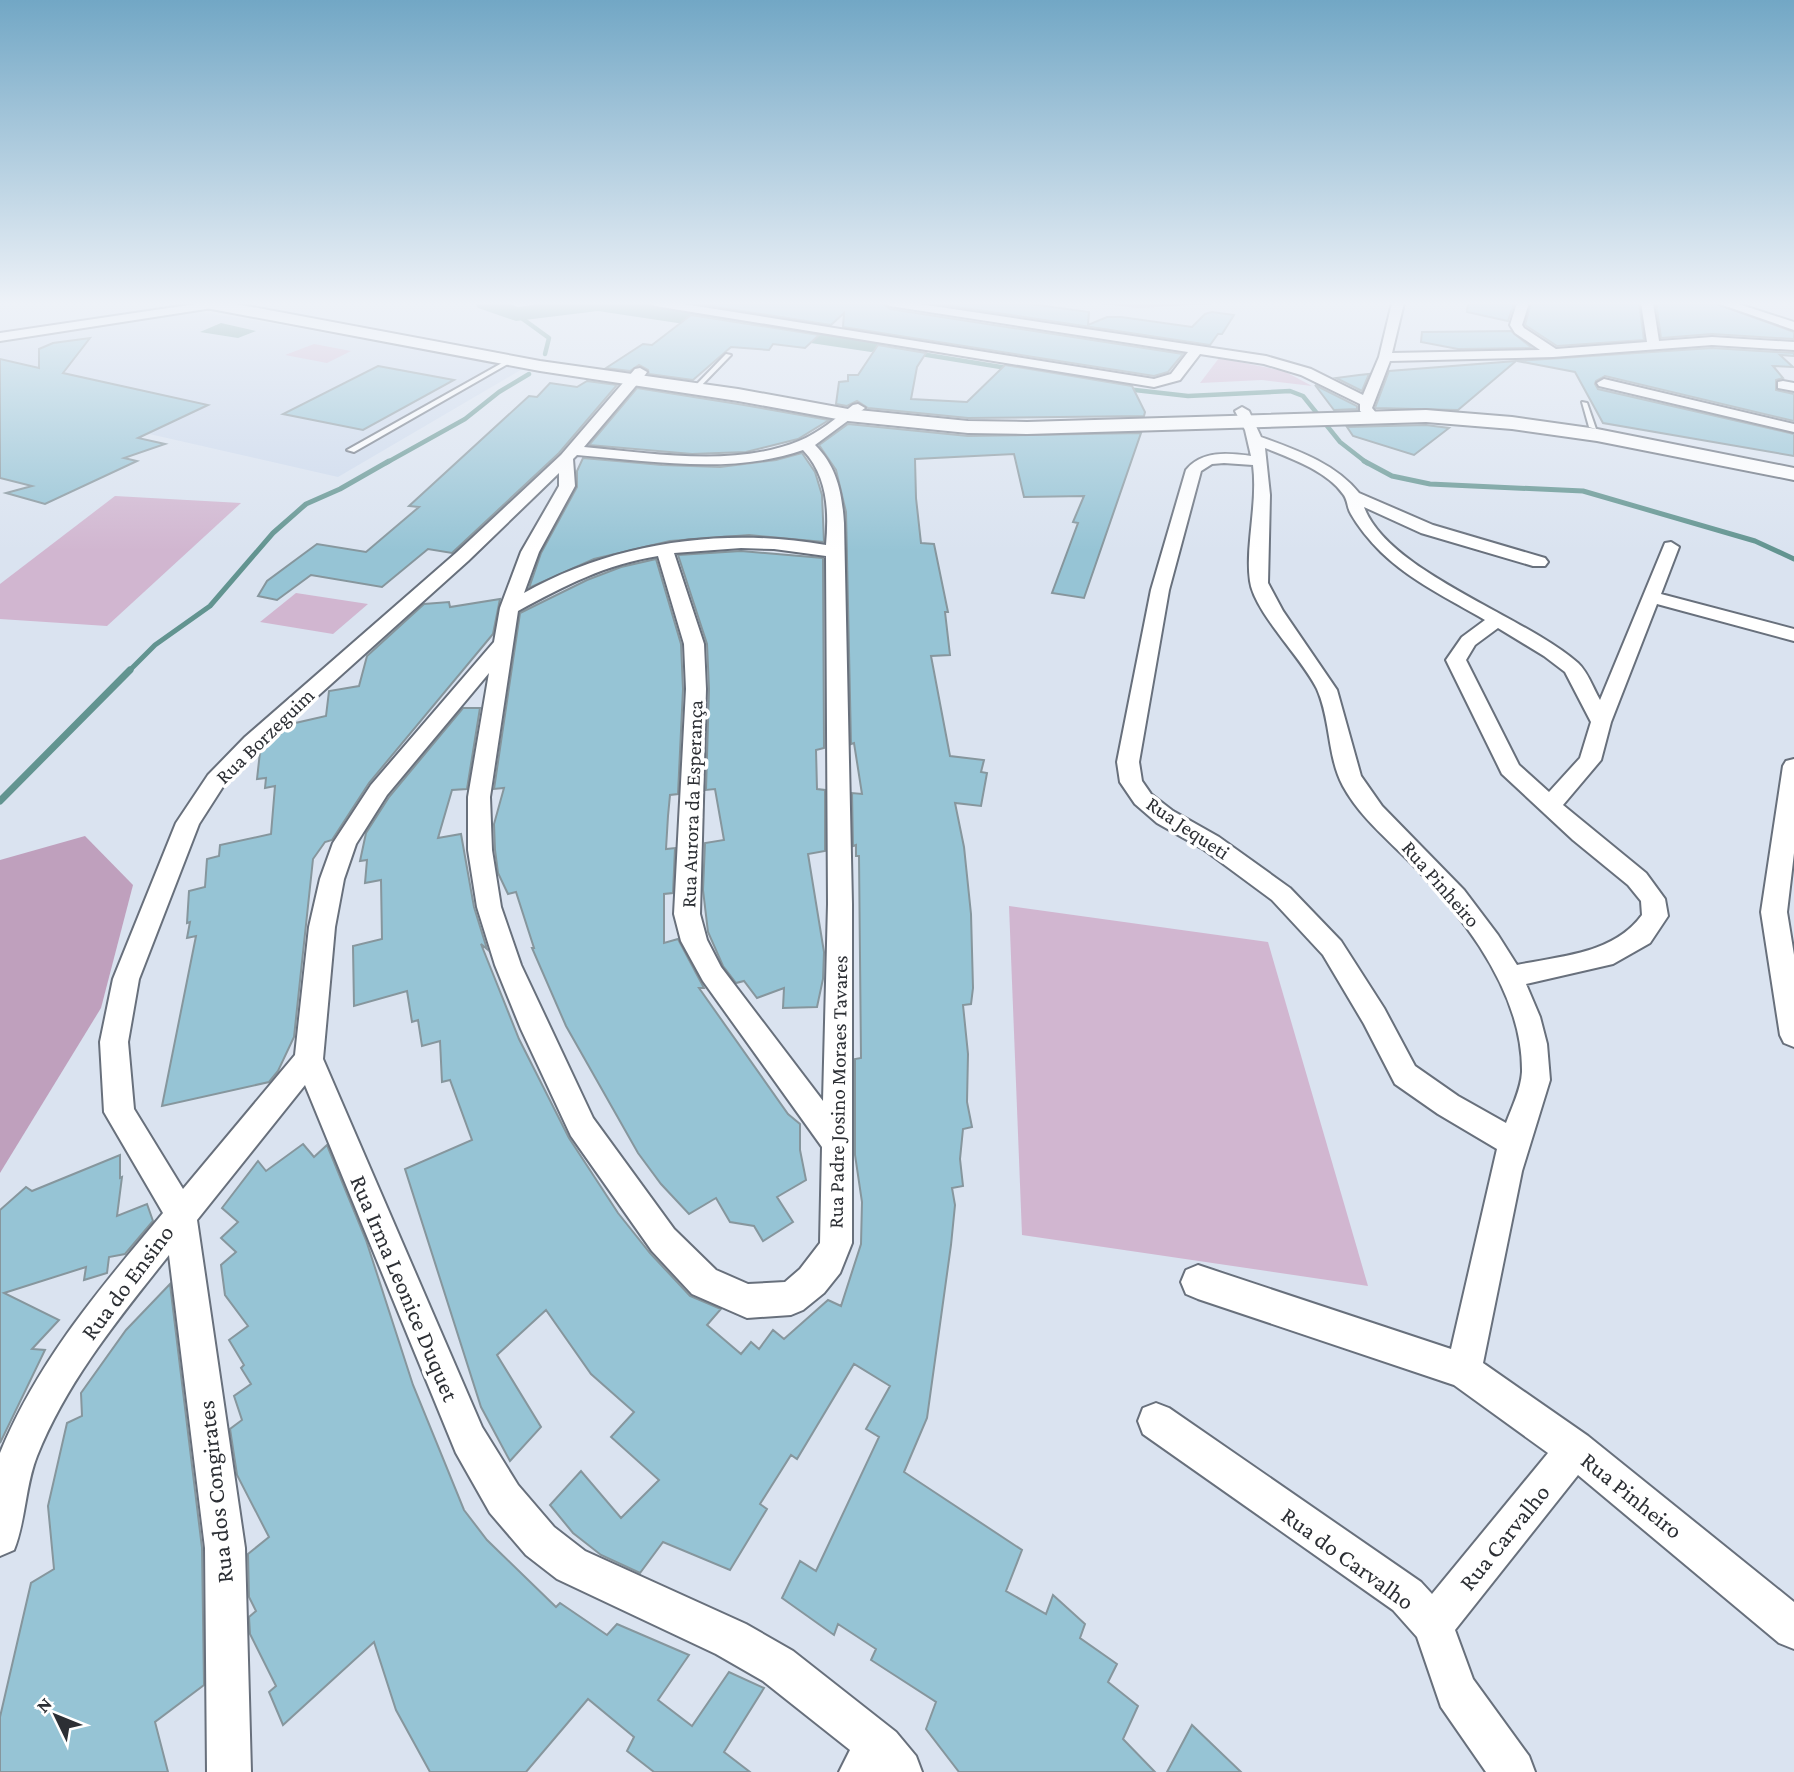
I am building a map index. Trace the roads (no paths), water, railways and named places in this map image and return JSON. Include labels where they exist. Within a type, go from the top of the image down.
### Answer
[{"type":"main road","points":[[703,386],[853,411],[998,428],[1259,427],[1368,409],[1486,413],[1593,427],[1794,466]]},
{"type":"main road","points":[[1368,409],[1534,425],[1794,474]]},
{"type":"street","points":[[569,454],[628,386]]},
{"type":"street","points":[[1326,386],[1368,409],[1376,386]]},
{"type":"street","points":[[1615,386],[1794,428]]},
{"type":"street","points":[[569,454],[727,460],[770,455],[806,444],[853,411]]},
{"type":"street","points":[[1259,427],[1353,496],[1427,529],[1539,562]]},
{"type":"street","name":"Rua Pinheiro","points":[[1259,427],[1259,583],[1265,597],[1314,665],[1329,694],[1353,783],[1367,804],[1438,877],[1482,930],[1510,977],[1528,1026],[1536,1073],[1514,1143],[1464,1371]]},
{"type":"street","name":"Rua Jequeti","points":[[1259,427],[1210,460],[1199,463],[1194,470],[1160,590],[1128,762],[1131,782],[1143,799],[1165,817],[1211,843],[1281,894],[1332,948],[1374,1016],[1405,1075],[1448,1105],[1514,1143]]},
{"type":"street","name":"Rua Padre Josino Moraes Tavares","points":[[569,454],[567,486],[530,552],[509,608],[501,646],[479,797],[480,850],[488,907],[535,1029],[582,1127],[663,1240],[704,1282],[747,1301],[791,1297],[812,1281],[828,1262],[836,1242],[840,904],[834,552],[837,516],[835,496],[817,453],[806,444]]},
{"type":"street","name":"Rua Borzeguim","points":[[180,1213],[119,1112],[114,1042],[126,979],[188,823],[216,780],[253,742],[462,557],[569,454]]},
{"type":"street","points":[[1353,496],[1356,509],[1394,556],[1434,585],[1498,620],[1573,669],[1601,722]]},
{"type":"street","points":[[509,608],[580,570],[620,558],[664,550],[783,544],[834,552]]},
{"type":"street","points":[[1550,806],[1590,760],[1601,722],[1671,547]]},
{"type":"street","name":"Rua Aurora da Esperança","points":[[664,550],[694,644],[696,689],[687,914],[694,941],[712,974],[836,1142]]},
{"type":"street","points":[[1652,597],[1794,635]]},
{"type":"street","points":[[1498,620],[1461,648],[1456,660],[1510,769],[1637,879],[1653,899],[1655,916],[1641,936],[1604,957],[1510,977]]},
{"type":"street","name":"Rua Irma Leonice Duquet","points":[[501,646],[379,790],[345,843],[332,879],[322,927],[309,1059],[469,1440],[504,1499],[540,1541],[571,1564],[731,1639],[778,1666],[881,1764]]},
{"type":"street","points":[[1794,766],[1774,912],[1794,1035]]},
{"type":"street","name":"Rua do Ensino","points":[[0,1536],[17,1457],[38,1412],[90,1327],[180,1213],[309,1059]]},
{"type":"street","name":"Rua dos Congirates","points":[[180,1213],[225,1548],[229,1772]]},
{"type":"street","name":"Rua Pinheiro","points":[[1198,1282],[1464,1371],[1575,1449],[1794,1628]]},
{"type":"street","name":"Rua do Carvalho","points":[[1156,1422],[1408,1596],[1433,1625],[1456,1692],[1513,1772]]},
{"type":"street","name":"Rua Carvalho","points":[[1433,1625],[1575,1449]]},
{"type":"lane","points":[[351,450],[465,386]]},
{"type":"lane","points":[[1584,403],[1593,427]]},
{"type":"waterway","points":[[386,463],[465,419],[510,386]]},
{"type":"waterway","points":[[1126,389],[1188,396],[1290,391],[1303,396],[1340,442],[1365,462]]},
{"type":"waterway","points":[[130,670],[155,645],[210,606],[273,533],[306,504],[340,489],[389,461]]},
{"type":"waterway","points":[[1365,462],[1392,476],[1430,484],[1583,491],[1755,541],[1794,559]]},
{"type":"waterway","points":[[0,801],[130,670]]}]
